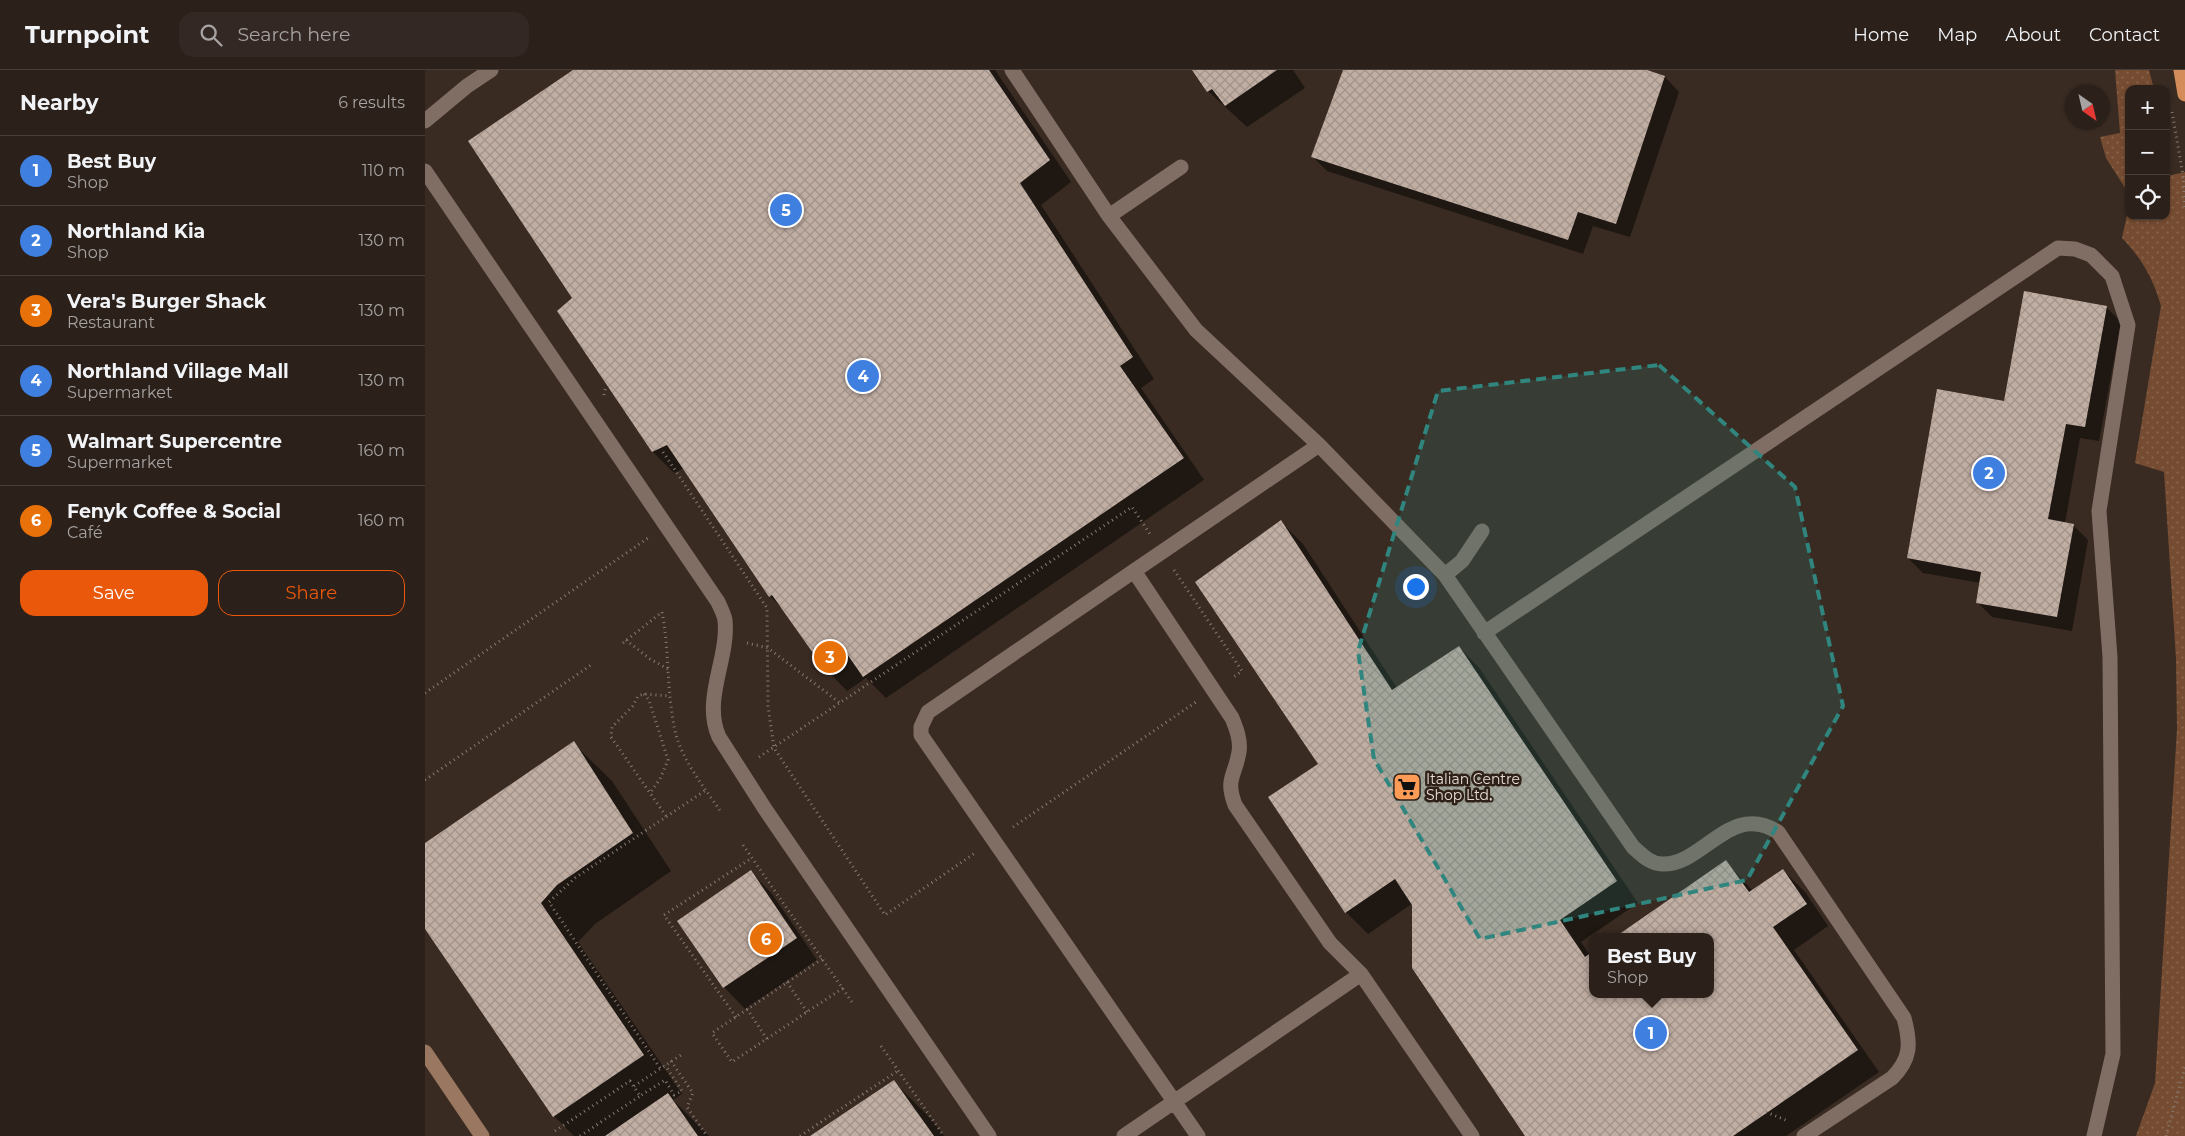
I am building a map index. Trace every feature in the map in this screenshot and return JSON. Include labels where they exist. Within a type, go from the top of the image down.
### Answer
[{"type":"highway","points":[[2181,70],[2185,94]]},
{"type":"street","points":[[425,1052],[482,1136]]},
{"type":"lane","points":[[425,120],[467,86],[491,70]]},
{"type":"lane","points":[[1012,70],[1109,216],[1196,330],[1319,445],[1445,575],[1633,847],[1646,859],[1661,864],[1676,863],[1727,832],[1745,824],[1768,825],[1778,832],[1904,1018],[1908,1050],[1903,1066],[1892,1078],[1804,1136]]},
{"type":"lane","points":[[1109,216],[1181,167]]},
{"type":"lane","points":[[425,171],[718,602],[725,619],[713,707],[715,728],[719,737],[765,809],[989,1136]]},
{"type":"lane","points":[[1484,633],[2058,248],[2075,249],[2091,255],[2112,276],[2129,325],[2099,511],[2110,657],[2113,1054],[2094,1136]]},
{"type":"lane","points":[[1198,1136],[921,735],[924,717],[928,712],[1319,445]]},
{"type":"lane","points":[[1445,575],[1462,561],[1482,532]]},
{"type":"lane","points":[[1134,571],[1232,718],[1238,733],[1240,751],[1229,789],[1235,805],[1329,943],[1361,974],[1472,1136]]},
{"type":"lane","points":[[1124,1136],[1361,974]]},
{"type":"path","points":[[2171,103],[2183,175],[2185,211]]},
{"type":"path","points":[[663,452],[767,608],[768,706],[774,748],[885,915],[1242,671],[1132,507],[774,748],[755,760]]},
{"type":"path","points":[[425,693],[649,538]]},
{"type":"path","points":[[668,670],[625,641],[663,612],[668,645],[669,696],[677,737],[706,790],[721,812]]},
{"type":"path","points":[[724,637],[768,648],[840,703]]},
{"type":"path","points":[[425,780],[591,665]]},
{"type":"path","points":[[666,816],[611,737],[611,727],[633,706],[638,696],[644,694],[669,696]]},
{"type":"path","points":[[644,694],[649,700],[668,760],[660,779],[650,793]]},
{"type":"path","points":[[660,1068],[549,902],[575,878],[706,790]]},
{"type":"path","points":[[743,845],[854,1004]]},
{"type":"path","points":[[736,1017],[664,914],[752,858]]},
{"type":"path","points":[[821,959],[712,1032],[732,1062],[843,988]]},
{"type":"path","points":[[787,982],[807,1012]]},
{"type":"path","points":[[747,1009],[767,1039]]},
{"type":"path","points":[[881,1046],[944,1136]]},
{"type":"path","points":[[634,1086],[684,1052]]},
{"type":"path","points":[[671,1061],[693,1093],[687,1107],[707,1136]]},
{"type":"path","points":[[580,1136],[665,1080],[675,1095],[682,1091],[665,1066]]},
{"type":"path","points":[[2166,1136],[2185,1067]]},
{"type":"path","points":[[800,1136],[899,1070]]},
{"type":"path","points":[[555,1131],[630,1081],[640,1096]]},
{"type":"highlighted area","points":[[1659,365],[1795,487],[1843,706],[1747,880],[1480,939],[1374,759],[1358,651],[1438,391]]},
{"type":"shaded area","points":[[2115,70],[2149,70],[2153,85],[2125,85],[2125,188],[2106,158],[2100,137],[2120,133]]},
{"type":"shaded area","points":[[2185,172],[2185,1136],[2136,1136],[2155,1083],[2177,729],[2176,659],[2164,472],[2135,463],[2161,306],[2146,269],[2122,238],[2126,220],[2170,220],[2170,175]]},
{"type":"building","points":[[573,70],[989,70],[1050,160],[1020,183],[1133,357],[1120,366],[1184,458],[863,677],[847,654],[825,670],[772,595],[769,597],[667,445],[652,452],[557,311],[572,298],[468,141]]},
{"type":"building","points":[[1192,70],[1277,70],[1225,106],[1212,89],[1207,92]]},
{"type":"building","points":[[1343,70],[1647,70],[1665,76],[1616,224],[1578,212],[1568,240],[1311,157]]},
{"type":"building","points":[[2024,291],[2107,306],[2085,427],[2066,424],[2048,519],[2074,524],[2057,617],[1976,603],[1981,572],[1907,558],[1937,389],[2004,401]]},
{"type":"building","points":[[1281,520],[1392,690],[1459,646],[1617,881],[1560,920],[1585,957],[1589,954],[1589,998],[1714,998],[1714,933],[1621,933],[1726,860],[1749,892],[1783,869],[1807,904],[1773,927],[1858,1050],[1733,1136],[1525,1136],[1412,968],[1412,905],[1395,879],[1345,913],[1268,797],[1318,764],[1195,582]]},
{"type":"building","points":[[574,741],[633,833],[557,885],[541,903],[644,1055],[553,1117],[425,929],[425,843]]},
{"type":"building","points":[[751,870],[797,938],[723,988],[677,921]]},
{"type":"building","points":[[894,1080],[934,1136],[810,1136]]},
{"type":"building","points":[[668,1093],[698,1136],[605,1136]]},
{"type":"place","name":"Walmart Supercentre","points":[[786,210]]},
{"type":"place","name":"Northland Village Mall","points":[[863,376]]},
{"type":"place","name":"Northland Kia","points":[[1989,473]]},
{"type":"place","name":"Vera's Burger Shack","points":[[830,657]]},
{"type":"place","name":"Italian Centre Shop Ltd.","points":[[1407,787]]},
{"type":"place","name":"Fenyk Coffee & Social","points":[[766,939]]},
{"type":"place","name":"Best Buy","points":[[1651,1033]]}]
